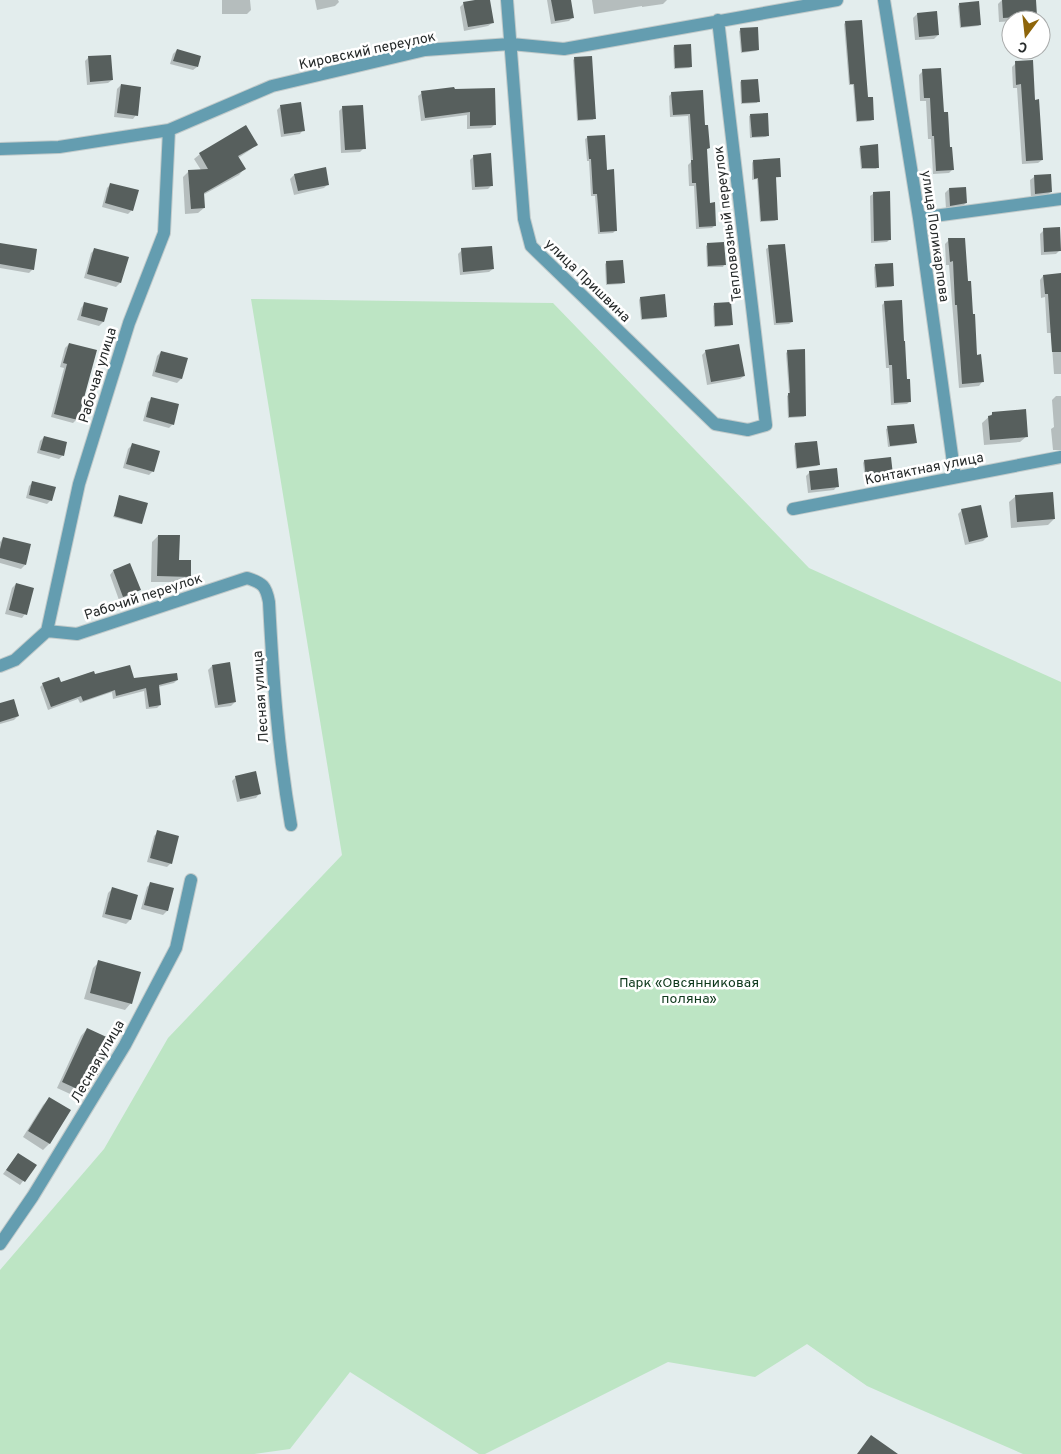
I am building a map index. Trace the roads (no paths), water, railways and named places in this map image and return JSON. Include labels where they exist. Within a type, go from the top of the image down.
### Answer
[{"type":"street","name":"улица Пришвина","points":[[507,0],[524,219],[531,246],[716,424]]},
{"type":"street","name":"Кировский переулок","points":[[0,149],[60,147],[169,130],[272,86],[425,50],[511,44],[564,49],[837,0]]},
{"type":"street","name":"улица Поликарпова","points":[[884,0],[919,218],[955,477]]},
{"type":"street","name":"Тепловозный переулок","points":[[716,424],[748,430],[766,425],[718,20]]},
{"type":"street","name":"Рабочая улица","points":[[47,631],[79,484],[129,323],[164,233],[169,130]]},
{"type":"street","points":[[919,218],[1061,199]]},
{"type":"street","name":"Контактная улица","points":[[793,508],[1061,457]]},
{"type":"street","name":"Рабочий переулок","points":[[47,631],[77,634],[247,578]]},
{"type":"street","name":"Лесная улица","points":[[247,578],[260,582],[267,591],[268,596],[275,704],[282,769],[291,825]]},
{"type":"street","points":[[0,666],[15,660],[47,631]]},
{"type":"street","name":"Лесная улица","points":[[0,1244],[33,1196],[125,1045],[176,948],[191,880]]},
{"type":"park label","name":"Парк «Овсянниковая поляна»","points":[[689,990]]}]
